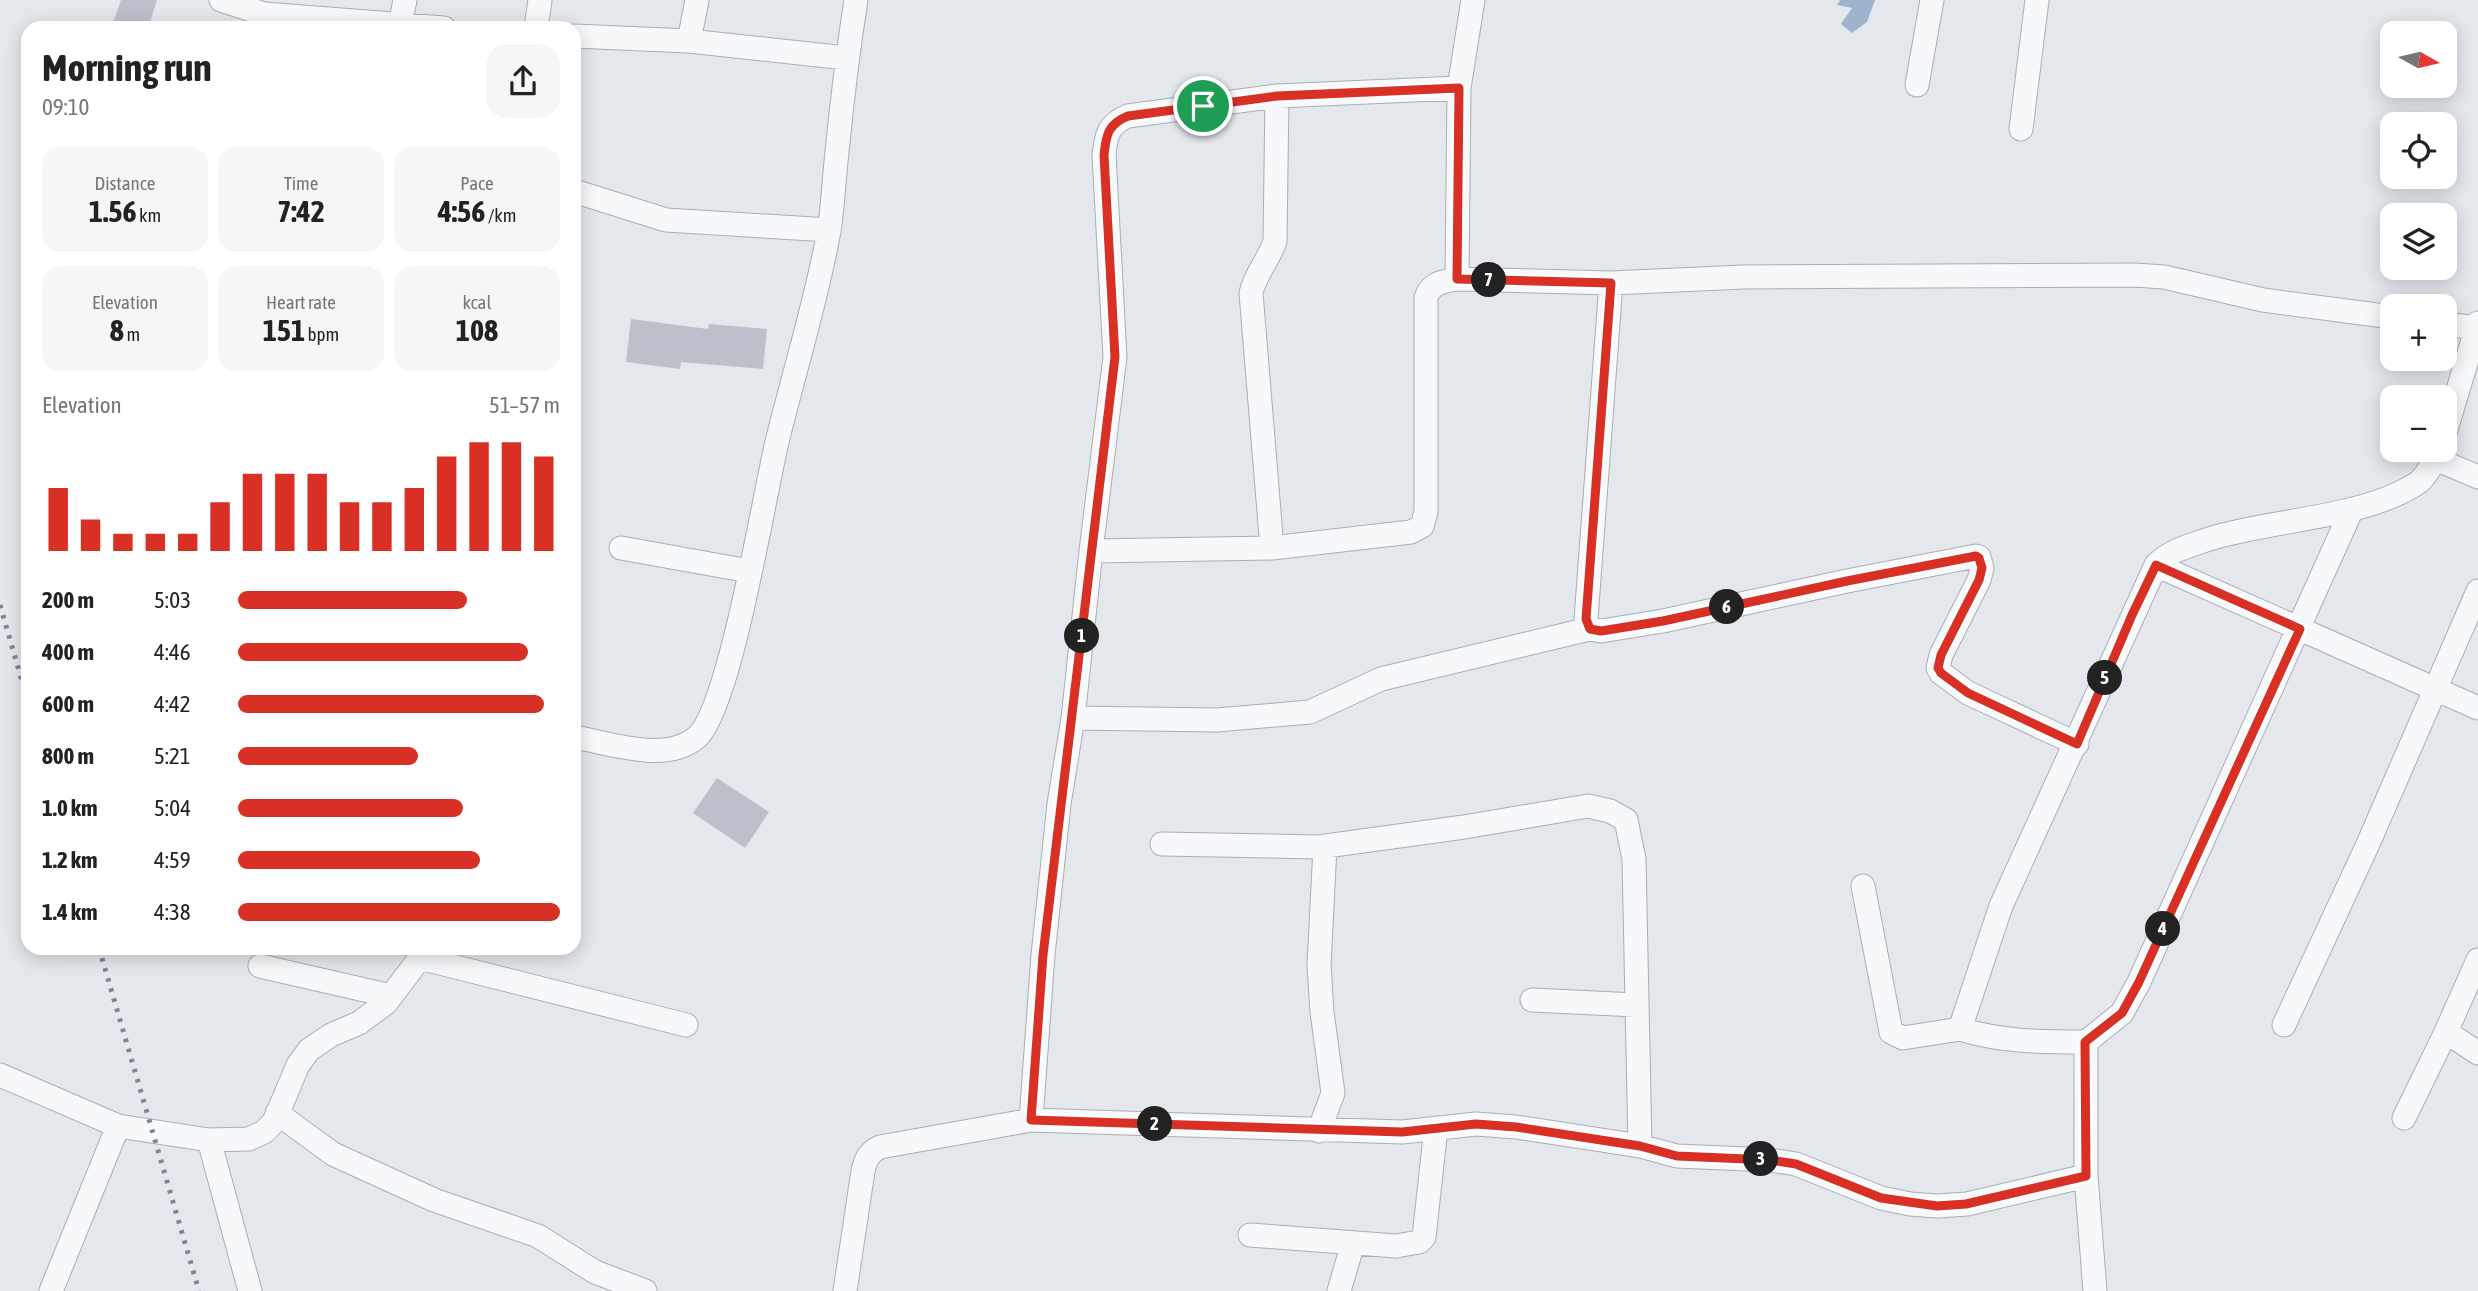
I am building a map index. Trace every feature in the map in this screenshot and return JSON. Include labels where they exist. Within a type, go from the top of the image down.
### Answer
[{"type":"street","points":[[222,0],[370,21]]},
{"type":"street","points":[[401,21],[405,0]]},
{"type":"street","points":[[537,21],[540,0]]},
{"type":"street","points":[[689,41],[697,0]]},
{"type":"street","points":[[581,738],[638,748],[668,750],[685,746],[699,735],[715,706],[727,668],[829,230],[846,58],[856,0]]},
{"type":"street","points":[[1457,279],[1459,88],[1474,0]]},
{"type":"street","points":[[1917,85],[1932,0]]},
{"type":"street","points":[[2021,129],[2037,0]]},
{"type":"street","points":[[581,36],[689,41],[846,58]]},
{"type":"street","points":[[1031,1120],[1043,955],[1059,804],[1073,718],[1115,357],[1104,155],[1107,134],[1115,121],[1128,116],[1277,96],[1459,88]]},
{"type":"street","points":[[1272,548],[1251,302],[1253,281],[1270,257],[1275,241],[1277,96]]},
{"type":"street","points":[[581,193],[666,220],[829,230]]},
{"type":"street","points":[[1091,551],[1272,548],[1411,532],[1422,526],[1426,512],[1426,298],[1435,284],[1457,279],[1611,283],[1743,277],[2134,275],[2164,277],[2263,300],[2380,315]]},
{"type":"street","points":[[1590,629],[1586,619],[1611,283]]},
{"type":"street","points":[[2457,325],[2477,326],[2457,393]]},
{"type":"street","points":[[1961,1029],[2001,906],[2077,744],[2156,565],[2165,556],[2181,548],[2242,529],[2352,509],[2386,499],[2419,483],[2432,462]]},
{"type":"street","points":[[2451,462],[2478,477]]},
{"type":"street","points":[[1863,886],[1891,1032],[1903,1038],[1961,1029],[1988,1037],[2027,1042],[2085,1042],[2122,1013],[2139,982],[2352,509]]},
{"type":"street","points":[[621,548],[749,571]]},
{"type":"street","points":[[1073,718],[1217,720],[1310,712],[1381,679],[1590,629],[1601,631],[1663,621],[1976,556],[1982,568],[1979,580],[1941,655],[1938,668],[1968,693],[2077,744]]},
{"type":"street","points":[[2156,565],[2478,708]]},
{"type":"street","points":[[2284,1025],[2478,592]]},
{"type":"street","points":[[1162,844],[1325,847],[1588,806],[1610,811],[1626,820],[1634,859],[1640,1146]]},
{"type":"street","points":[[1319,1130],[1334,1093],[1322,1012],[1319,965],[1325,847]]},
{"type":"street","points":[[0,1075],[118,1126],[209,1140],[249,1139],[264,1132],[274,1122],[298,1065],[309,1050],[331,1035],[359,1023],[391,996],[420,955]]},
{"type":"street","points":[[428,955],[686,1025]]},
{"type":"street","points":[[2404,1118],[2478,960]]},
{"type":"street","points":[[260,966],[391,996]]},
{"type":"street","points":[[1532,1000],[1636,1004]]},
{"type":"street","points":[[2445,1032],[2478,1053]]},
{"type":"street","points":[[2085,1042],[2086,1176],[2095,1291]]},
{"type":"street","points":[[277,1113],[333,1154],[434,1200],[538,1236],[603,1276],[645,1291]]},
{"type":"street","points":[[845,1291],[863,1171],[872,1152],[880,1147],[1031,1120],[1402,1132],[1476,1124],[1516,1127],[1640,1146],[1677,1156],[1770,1160],[1796,1164],[1881,1198],[1937,1206],[1966,1204],[2086,1176]]},
{"type":"street","points":[[51,1291],[118,1126]]},
{"type":"street","points":[[1250,1235],[1408,1246],[1419,1242],[1424,1237],[1436,1128]]},
{"type":"street","points":[[209,1140],[250,1291]]},
{"type":"street","points":[[1339,1291],[1353,1243]]},
{"type":"water","points":[[1840,0],[1875,0],[1867,22],[1852,33],[1841,24],[1852,8],[1837,5]]},
{"type":"building","points":[[121,0],[157,0],[150,21],[114,21]]},
{"type":"building","points":[[631,319],[708,329],[709,324],[767,329],[763,369],[681,362],[680,369],[626,362]]},
{"type":"building","points":[[717,778],[769,812],[745,848],[693,813]]},
{"type":"railway","points":[[0,605],[21,678]]},
{"type":"railway","points":[[101,955],[199,1291]]},
{"type":"route","points":[[1459,88],[1457,279],[1611,283],[1586,619],[1590,629],[1601,631],[1663,621],[1976,556],[1982,568],[1979,580],[1941,655],[1938,668],[1947,679],[1968,693],[2077,744],[2156,565],[2300,629],[2139,982],[2122,1013],[2085,1042],[2086,1176],[1966,1204],[1937,1206],[1881,1198],[1796,1164],[1770,1160],[1677,1156],[1640,1146],[1516,1127],[1476,1124],[1402,1132],[1031,1120],[1043,955],[1059,804],[1073,718],[1115,357],[1116,335],[1104,155],[1107,134],[1115,121],[1128,116],[1203,106],[1277,96],[1459,88]]}]
